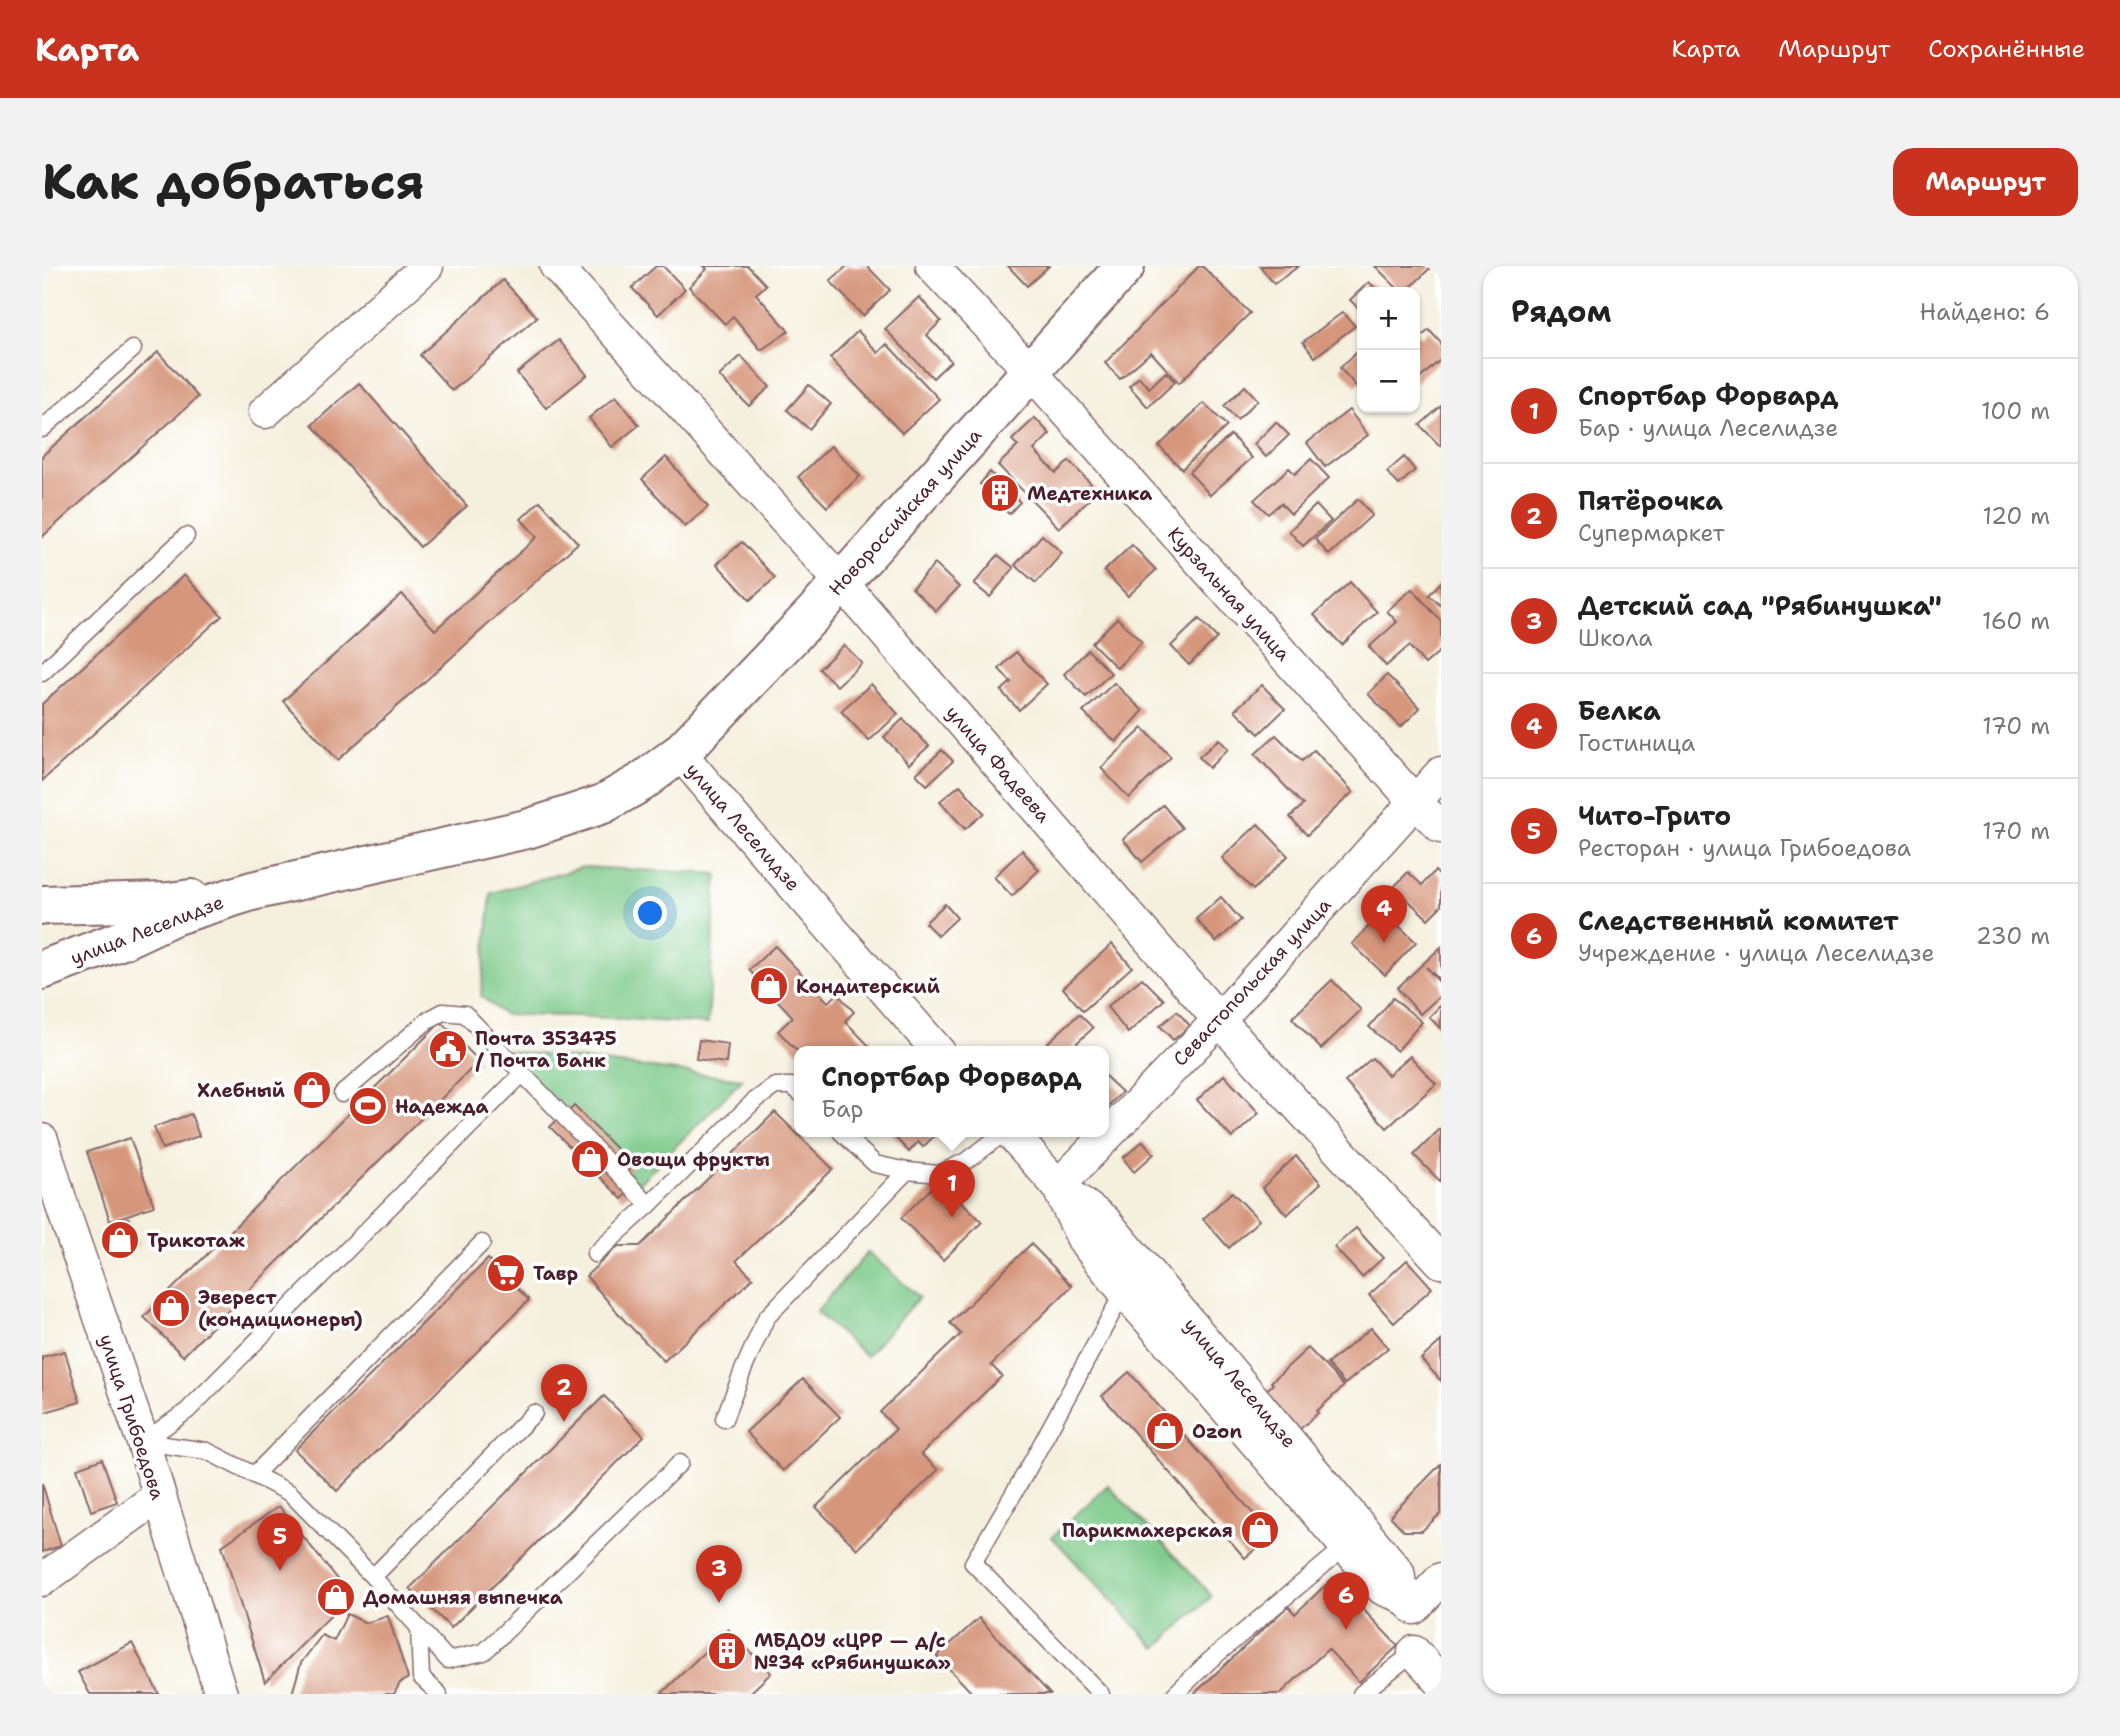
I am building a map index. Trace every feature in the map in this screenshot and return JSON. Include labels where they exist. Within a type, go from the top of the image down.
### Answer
[{"type":"street","points":[[265,412],[428,266]]},
{"type":"street","name":"улица Фадеева","points":[[556,266],[841,582],[1219,1020],[1441,1262]]},
{"type":"street","name":"Курзальная улица","points":[[932,266],[1031,372],[1416,803],[1441,827]]},
{"type":"street","name":"Новороссийская улица","points":[[680,754],[841,582],[1125,266]]},
{"type":"street","name":"улица Леселидзе","points":[[42,970],[122,940],[173,916],[252,891],[527,829],[571,816],[603,804],[640,783],[680,754],[934,1046]]},
{"type":"street","name":"Севастопольская улица","points":[[1109,1133],[1219,1020],[1441,773]]},
{"type":"street","name":"улица Леселидзе","points":[[42,905],[169,902],[252,891]]},
{"type":"street","name":"улица Леселидзе","points":[[1014,1137],[1058,1186],[1104,1220],[1398,1572],[1408,1602]]},
{"type":"street","name":"Севастопольская улица","points":[[1058,1186],[1106,1137]]},
{"type":"street","name":"улица Грибоедова","points":[[42,1140],[143,1442],[220,1694]]},
{"type":"street","name":"улица Леселидзе","points":[[1058,1186],[1084,1241],[1124,1290],[1383,1589],[1408,1602]]},
{"type":"street","points":[[42,1580],[159,1496]]},
{"type":"street","points":[[1408,1602],[1441,1579]]},
{"type":"street","points":[[1413,1652],[1441,1682]]},
{"type":"lane","points":[[42,429],[132,349]]},
{"type":"lane","points":[[42,673],[186,536]]},
{"type":"lane","points":[[342,1094],[428,1020],[443,1012],[465,1014],[649,1205]]},
{"type":"lane","points":[[143,1442],[187,1411],[522,1074]]},
{"type":"lane","points":[[595,1254],[649,1205],[753,1102],[775,1086],[794,1088]]},
{"type":"lane","points":[[846,1137],[875,1164],[939,1174],[968,1160],[998,1137]]},
{"type":"lane","points":[[724,1419],[766,1318],[907,1171]]},
{"type":"lane","points":[[254,1475],[482,1243]]},
{"type":"lane","points":[[1101,1694],[973,1563],[1124,1290]]},
{"type":"lane","points":[[373,1577],[534,1413]]},
{"type":"lane","points":[[143,1442],[207,1451],[290,1493],[373,1577],[448,1660],[484,1652],[680,1463]]},
{"type":"lane","points":[[1175,1694],[1209,1661],[1345,1547]]},
{"type":"lane","points":[[419,1628],[421,1677],[439,1694]]},
{"type":"lane","points":[[1361,1694],[1413,1652]]},
{"type":"green space","points":[[583,867],[717,874],[708,1024],[575,1016],[504,1015],[481,996],[491,893]]},
{"type":"green space","points":[[503,1050],[743,1079],[638,1184]]},
{"type":"green space","points":[[868,1252],[919,1297],[866,1356],[816,1312]]},
{"type":"green space","points":[[1108,1485],[1212,1596],[1156,1648],[1052,1537]]},
{"type":"building","points":[[656,266],[663,266],[685,289],[658,315],[632,288]]},
{"type":"building","points":[[704,266],[748,266],[766,285],[756,294],[789,331],[761,350],[733,316],[725,324],[689,287],[707,269]]},
{"type":"building","points":[[847,266],[867,266],[890,290],[863,316],[830,281]]},
{"type":"building","points":[[1008,266],[1049,266],[1027,286]]},
{"type":"building","points":[[1199,266],[1250,313],[1179,383],[1151,352],[1120,379],[1105,363]]},
{"type":"building","points":[[1260,266],[1299,266],[1274,284]]},
{"type":"building","points":[[1375,266],[1432,266],[1411,287],[1396,287]]},
{"type":"building","points":[[503,280],[537,317],[452,391],[420,355]]},
{"type":"building","points":[[1357,293],[1357,307],[1350,300]]},
{"type":"building","points":[[919,297],[941,321],[927,335],[951,361],[933,378],[885,329]]},
{"type":"building","points":[[1343,312],[1355,326],[1315,357],[1303,342]]},
{"type":"building","points":[[1429,330],[1441,343],[1441,359],[1420,378],[1420,336]]},
{"type":"building","points":[[858,331],[878,353],[887,344],[939,399],[902,433],[830,358]]},
{"type":"building","points":[[559,340],[587,375],[546,408],[517,373]]},
{"type":"building","points":[[158,352],[198,397],[42,537],[42,456]]},
{"type":"building","points":[[1357,352],[1356,386],[1340,368]]},
{"type":"building","points":[[741,356],[770,387],[749,406],[719,376]]},
{"type":"building","points":[[1166,372],[1175,382],[1148,407],[1129,386],[1139,377],[1149,388]]},
{"type":"building","points":[[359,383],[467,506],[420,547],[312,425]]},
{"type":"building","points":[[809,385],[831,404],[809,429],[787,410]]},
{"type":"building","points":[[1245,386],[1258,400],[1237,420],[1224,406]]},
{"type":"building","points":[[616,396],[639,425],[612,447],[589,418]]},
{"type":"building","points":[[1204,403],[1227,426],[1182,469],[1159,446]]},
{"type":"building","points":[[1441,406],[1441,445],[1440,446],[1420,425]]},
{"type":"building","points":[[1349,410],[1368,435],[1325,467],[1307,443]]},
{"type":"building","points":[[1035,418],[1050,434],[1034,450],[1056,473],[1069,461],[1098,491],[1059,528],[998,465],[1018,446],[1012,440]]},
{"type":"building","points":[[1276,422],[1289,435],[1266,457],[1254,444]]},
{"type":"building","points":[[1231,435],[1252,458],[1210,495],[1189,472]]},
{"type":"building","points":[[831,446],[860,476],[827,507],[798,477]]},
{"type":"building","points":[[666,457],[708,507],[685,527],[642,479]]},
{"type":"building","points":[[1404,457],[1415,470],[1399,485],[1387,472]]},
{"type":"building","points":[[1311,459],[1329,478],[1291,514],[1281,503],[1268,514],[1254,500],[1289,468],[1295,474]]},
{"type":"building","name":"Медтехника","points":[[990,472],[1020,502],[1009,514],[980,484]]},
{"type":"building","points":[[1358,499],[1372,515],[1329,555],[1315,539]]},
{"type":"building","points":[[540,501],[578,543],[338,760],[283,701],[402,594],[435,630],[537,537],[521,519]]},
{"type":"building","points":[[1316,505],[1331,521],[1303,546],[1289,531]]},
{"type":"building","points":[[1042,535],[1062,553],[1036,583],[1015,565]]},
{"type":"building","points":[[742,542],[775,578],[750,600],[717,564]]},
{"type":"building","points":[[1132,545],[1156,570],[1128,596],[1104,571]]},
{"type":"building","points":[[998,555],[1014,568],[990,597],[974,584]]},
{"type":"building","points":[[935,564],[959,587],[936,611],[912,588]]},
{"type":"building","points":[[184,575],[222,616],[42,781],[42,704]]},
{"type":"building","points":[[1350,582],[1377,612],[1342,645],[1314,615]]},
{"type":"building","points":[[1441,582],[1441,606],[1429,595]]},
{"type":"building","points":[[1412,589],[1441,621],[1441,650],[1425,664],[1409,646],[1386,666],[1369,647],[1397,622],[1387,611]]},
{"type":"building","points":[[1117,618],[1142,642],[1117,668],[1092,643]]},
{"type":"building","points":[[1199,619],[1217,638],[1189,665],[1171,646]]},
{"type":"building","points":[[844,645],[862,663],[837,686],[819,669]]},
{"type":"building","points":[[1088,650],[1111,673],[1086,697],[1064,674]]},
{"type":"building","points":[[1016,652],[1047,684],[1019,710],[1001,691],[1011,682],[999,669]]},
{"type":"building","points":[[1387,675],[1420,708],[1401,727],[1368,694]]},
{"type":"building","points":[[1114,683],[1143,711],[1116,742],[1083,712]]},
{"type":"building","points":[[871,684],[898,714],[869,741],[841,711]]},
{"type":"building","points":[[1262,685],[1285,709],[1259,734],[1235,710]]},
{"type":"building","points":[[903,719],[929,746],[909,764],[884,737]]},
{"type":"building","points":[[1143,728],[1171,757],[1129,798],[1101,768]]},
{"type":"building","points":[[1276,735],[1302,761],[1314,750],[1353,792],[1307,835],[1290,817],[1303,805],[1255,754]]},
{"type":"building","points":[[1219,739],[1228,749],[1209,768],[1199,757]]},
{"type":"building","points":[[942,750],[953,761],[927,785],[916,774]]},
{"type":"building","points":[[960,785],[984,813],[965,829],[940,801]]},
{"type":"building","points":[[1163,805],[1182,828],[1142,862],[1123,839]]},
{"type":"building","points":[[1258,824],[1288,856],[1253,890],[1222,858]]},
{"type":"building","points":[[1022,850],[1039,870],[1012,896],[994,877]]},
{"type":"building","points":[[1435,871],[1441,877],[1441,906],[1428,919],[1394,887],[1408,872],[1422,885]]},
{"type":"building","points":[[1221,897],[1241,920],[1216,942],[1196,919]]},
{"type":"building","points":[[945,904],[957,918],[938,936],[925,923]]},
{"type":"building","points":[[1383,911],[1416,942],[1385,975],[1352,944]]},
{"type":"building","points":[[1112,944],[1132,967],[1083,1011],[1063,988]]},
{"type":"building","points":[[775,946],[828,1002],[838,994],[854,1012],[845,1021],[869,1046],[794,1048],[778,1031],[793,1017],[749,970]]},
{"type":"building","points":[[1441,947],[1441,981],[1426,967],[1441,984],[1441,995],[1420,1014],[1397,988]]},
{"type":"building","points":[[1142,978],[1164,1000],[1128,1033],[1107,1007]]},
{"type":"building","points":[[1332,980],[1361,1010],[1321,1049],[1292,1018]]},
{"type":"building","points":[[1393,998],[1422,1022],[1397,1051],[1369,1027]]},
{"type":"building","points":[[1441,1005],[1441,1029],[1429,1017]]},
{"type":"building","points":[[1177,1011],[1190,1026],[1173,1040],[1160,1026]]},
{"type":"building","points":[[1079,1014],[1093,1028],[1074,1046],[1044,1046]]},
{"type":"building","points":[[441,1022],[479,1061],[183,1356],[144,1317]]},
{"type":"building","points":[[699,1040],[728,1044],[726,1063],[696,1059]]},
{"type":"building","points":[[1410,1056],[1436,1084],[1387,1128],[1345,1082],[1372,1058],[1388,1075]]},
{"type":"building","points":[[1224,1075],[1259,1113],[1232,1138],[1197,1100]]},
{"type":"building","points":[[318,1078],[324,1100],[304,1105],[298,1083]]},
{"type":"building","points":[[1109,1080],[1122,1092],[1109,1105]]},
{"type":"building","points":[[574,1106],[633,1166],[626,1173],[567,1113]]},
{"type":"building","points":[[775,1112],[794,1131],[794,1137],[800,1137],[833,1169],[736,1261],[753,1278],[664,1361],[586,1276],[618,1246],[640,1246]]},
{"type":"building","points":[[191,1114],[199,1136],[162,1149],[154,1127]]},
{"type":"building","name":"Овощи фрукты","points":[[558,1119],[630,1191],[622,1199],[550,1127]]},
{"type":"building","points":[[1441,1128],[1441,1182],[1414,1155]]},
{"type":"building","points":[[895,1137],[933,1137],[923,1147],[918,1142],[909,1152]]},
{"type":"building","points":[[130,1138],[154,1206],[110,1221],[87,1152]]},
{"type":"building","points":[[1143,1141],[1154,1154],[1134,1172],[1123,1158]]},
{"type":"building","points":[[1296,1156],[1321,1183],[1287,1215],[1262,1188]]},
{"type":"building","points":[[940,1180],[982,1222],[943,1260],[901,1218]]},
{"type":"building","points":[[1232,1192],[1259,1220],[1229,1248],[1203,1219]]},
{"type":"building","points":[[128,1218],[138,1245],[119,1251],[110,1224]]},
{"type":"building","points":[[1356,1228],[1383,1258],[1362,1277],[1334,1247]]},
{"type":"building","points":[[1031,1244],[1072,1286],[991,1365],[1002,1376],[921,1454],[938,1470],[857,1549],[816,1507],[896,1429],[880,1412],[961,1334],[950,1323]]},
{"type":"building","points":[[488,1259],[529,1300],[337,1491],[295,1450]]},
{"type":"building","points":[[1407,1260],[1432,1288],[1394,1323],[1369,1295]]},
{"type":"building","points":[[1371,1328],[1388,1348],[1345,1384],[1327,1364]]},
{"type":"building","points":[[1441,1341],[1441,1381],[1421,1359]]},
{"type":"building","points":[[1308,1348],[1344,1386],[1282,1445],[1253,1403],[1273,1384],[1271,1382]]},
{"type":"building","points":[[65,1351],[80,1402],[42,1413],[42,1357]]},
{"type":"building","points":[[1129,1372],[1272,1535],[1245,1558],[1102,1396]]},
{"type":"building","points":[[803,1379],[840,1417],[783,1471],[746,1432]]},
{"type":"building","points":[[604,1396],[644,1436],[451,1628],[410,1588]]},
{"type":"building","points":[[102,1459],[117,1502],[91,1511],[77,1468]]},
{"type":"building","points":[[1441,1464],[1441,1513],[1422,1531],[1404,1531],[1390,1516]]},
{"type":"building","points":[[42,1483],[61,1546],[42,1552]]},
{"type":"building","points":[[279,1506],[350,1596],[265,1682],[222,1546]]},
{"type":"building","points":[[1333,1578],[1398,1646],[1359,1682],[1328,1649],[1280,1694],[1194,1694],[1288,1606],[1295,1614]]},
{"type":"building","points":[[347,1614],[366,1623],[388,1616],[408,1678],[400,1683],[394,1694],[292,1694],[301,1663],[322,1635],[334,1641]]},
{"type":"building","points":[[979,1618],[1050,1694],[973,1694],[937,1656]]},
{"type":"building","name":"МБДОУ «ЦРР — д/с №34 «Рябинушка»","points":[[728,1629],[771,1673],[749,1694],[661,1694]]},
{"type":"building","points":[[132,1643],[159,1694],[90,1694],[78,1672]]},
{"type":"place","name":"Медтехника","points":[[1000,493]]},
{"type":"place","name":"Белка","points":[[1384,943]]},
{"type":"place","name":"Кондитерский","points":[[769,986]]},
{"type":"place","name":"Почта 353475 / Почта Банк","points":[[448,1049]]},
{"type":"place","name":"Хлебный","points":[[312,1090]]},
{"type":"place","name":"Надежда","points":[[368,1106]]},
{"type":"place","name":"Овощи фрукты","points":[[590,1159]]},
{"type":"place","name":"Спортбар Форвард","points":[[952,1218]]},
{"type":"place","name":"Трикотаж","points":[[120,1240]]},
{"type":"place","name":"Тавр","points":[[506,1273]]},
{"type":"place","name":"Эверест (кондиционеры)","points":[[171,1308]]},
{"type":"place","name":"Пятёрочка","points":[[564,1422]]},
{"type":"place","name":"Ozon","points":[[1165,1431]]},
{"type":"place","name":"Парикмахерская","points":[[1260,1530]]},
{"type":"place","name":"Чито-Грито","points":[[280,1571]]},
{"type":"place","name":"Домашняя выпечка","points":[[336,1597]]},
{"type":"place","name":"Детский сад \"Рябинушка\"","points":[[719,1603]]},
{"type":"place","name":"Следственный комитет","points":[[1346,1630]]},
{"type":"place","name":"МБДОУ «ЦРР — д/с №34 «Рябинушка»","points":[[727,1651]]}]
